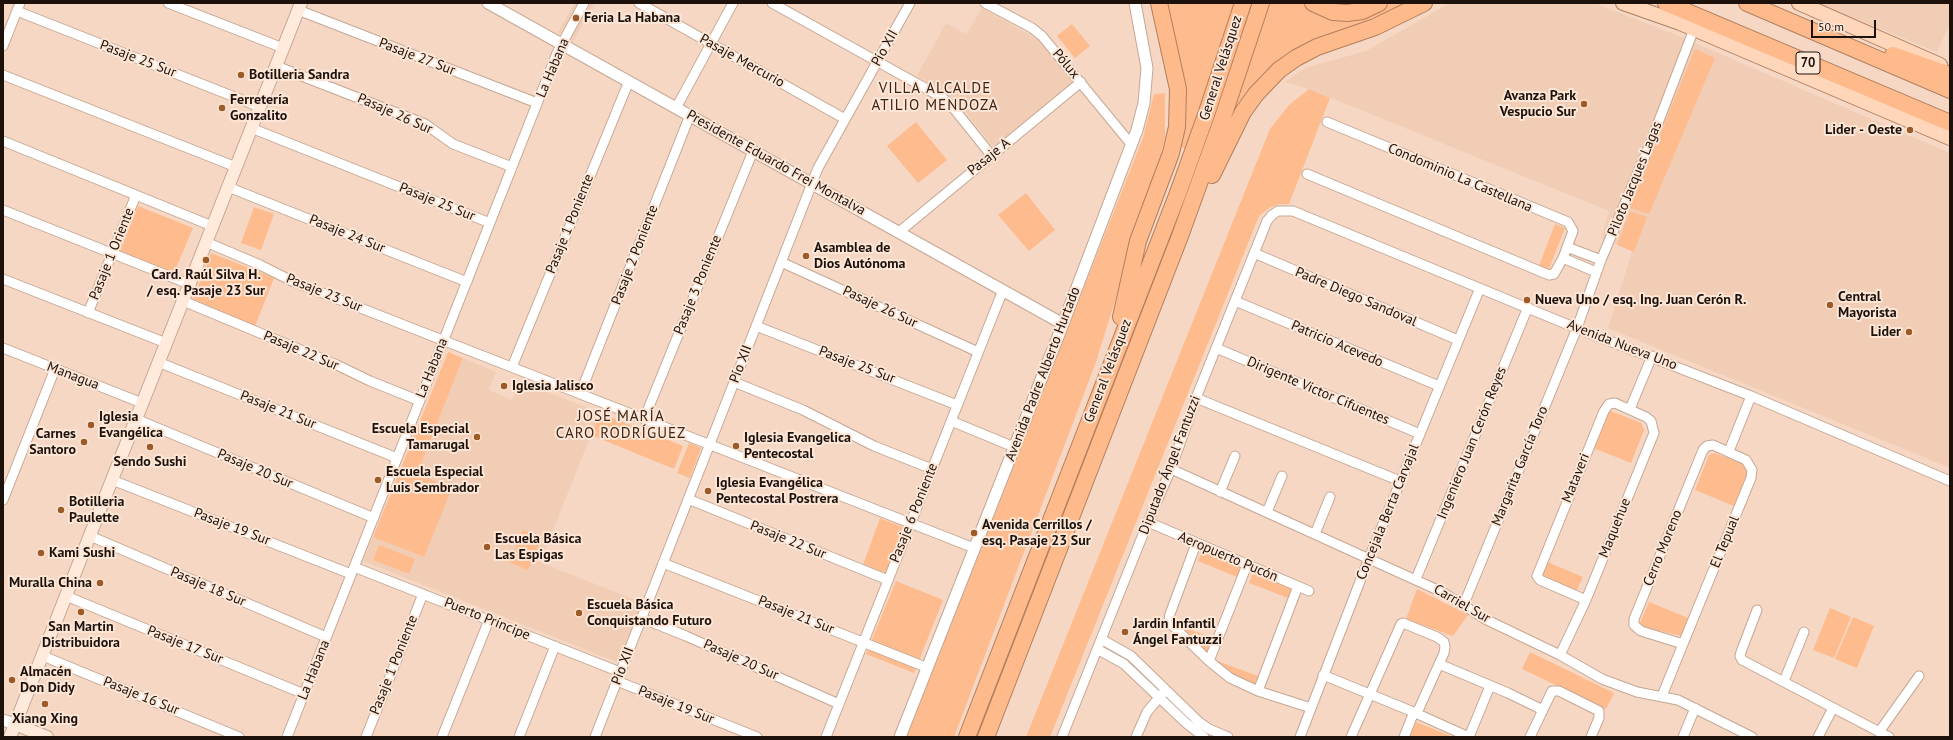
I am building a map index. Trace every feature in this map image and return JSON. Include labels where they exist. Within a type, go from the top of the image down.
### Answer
[{"type":"highway","points":[[1107,375],[1138,241],[1171,153],[1177,127],[1178,89],[1160,3]]},
{"type":"highway","name":"General Velásquez","points":[[967,737],[1196,144],[1243,3]]},
{"type":"highway","name":"General Velásquez","points":[[986,737],[1180,236],[1220,126],[1261,3]]},
{"type":"highway","points":[[1313,3],[1333,12],[1347,14],[1362,11],[1379,3]]},
{"type":"highway","points":[[1180,236],[1243,112],[1256,94],[1271,78],[1288,64],[1306,53],[1375,27],[1424,3]]},
{"type":"highway","name":"70","points":[[1666,3],[1950,123]]},
{"type":"highway","name":"70","points":[[1746,3],[1950,90]]},
{"type":"highway","points":[[1828,38],[1865,46],[1950,75]]},
{"type":"main road","points":[[1622,3],[1694,29],[1950,138]]},
{"type":"main road","points":[[1799,3],[1950,69]]},
{"type":"main road","points":[[10,737],[299,6]]},
{"type":"main road","points":[[15,724],[47,737]]},
{"type":"street","points":[[168,3],[283,48]]},
{"type":"street","name":"Presidente Eduardo Frei Montalva","points":[[488,3],[1063,324]]},
{"type":"street","name":"La Habana","points":[[287,737],[537,103],[562,44],[584,3]]},
{"type":"street","name":"Pasaje Mercurio","points":[[639,3],[845,119]]},
{"type":"street","points":[[676,108],[733,3]]},
{"type":"street","points":[[772,3],[947,101],[991,155]]},
{"type":"street","name":"Pólux","points":[[985,3],[1039,33],[1131,144]]},
{"type":"street","name":"Avenida Padre Alberto Hurtado","points":[[900,737],[1063,324],[1142,115],[1147,80],[1146,56],[1135,3]]},
{"type":"street","name":"Pío XII","points":[[595,737],[820,163],[877,62],[907,4]]},
{"type":"street","name":"Pasaje 27 Sur","points":[[299,6],[537,103]]},
{"type":"street","points":[[3,46],[6,30],[18,7]]},
{"type":"street","name":"Pasaje 25 Sur","points":[[18,7],[260,107]]},
{"type":"street","name":"Piloto Jacques Lagas","points":[[1577,328],[1596,272],[1650,144],[1694,29]]},
{"type":"street","name":"Pasaje 26 Sur","points":[[276,66],[425,124],[453,144],[512,168]]},
{"type":"street","points":[[3,75],[236,167]]},
{"type":"street","name":"Pasaje 1 Poniente","points":[[512,367],[629,82]]},
{"type":"street","name":"Pasaje A","points":[[899,232],[1081,82]]},
{"type":"street","name":"Pasaje 2 Poniente","points":[[580,394],[690,115]]},
{"type":"street","name":"Condominio La Castellana","points":[[1306,174],[1549,275],[1554,274],[1563,258],[1573,230],[1568,222],[1327,122]]},
{"type":"street","name":"Pasaje 25 Sur","points":[[251,128],[490,223]]},
{"type":"street","points":[[3,141],[212,226]]},
{"type":"street","name":"Pasaje 3 Poniente","points":[[644,419],[753,150]]},
{"type":"street","name":"Pasaje 24 Sur","points":[[228,187],[466,282]]},
{"type":"street","name":"Pasaje 1 Oriente","points":[[88,313],[136,195]]},
{"type":"street","points":[[3,210],[189,284]]},
{"type":"street","name":"Diputado Ángel Fantuzzi","points":[[1062,737],[1148,522],[1171,469],[1196,398],[1269,218],[1278,211],[1293,211]]},
{"type":"street","name":"Avenida Nueva Uno","points":[[1293,211],[1577,328],[1652,356],[1751,396],[1950,481]]},
{"type":"street","name":"Pasaje 23 Sur","points":[[206,242],[260,265],[294,282],[709,445]]},
{"type":"street","points":[[1567,247],[1601,260]]},
{"type":"street","name":"Padre Diego Sandoval","points":[[1254,254],[1458,340]]},
{"type":"street","points":[[1563,258],[1596,272]]},
{"type":"street","name":"Pasaje 26 Sur","points":[[781,262],[978,352]]},
{"type":"street","points":[[3,279],[166,343]]},
{"type":"street","name":"Concejala Berta Carvajal","points":[[1300,737],[1369,558],[1480,288]]},
{"type":"street","name":"Pasaje 6 Poniente","points":[[826,737],[1002,290]]},
{"type":"street","name":"Pasaje 22 Sur","points":[[183,301],[336,365],[370,382],[420,401]]},
{"type":"street","name":"Patricio Acevedo","points":[[1235,301],[1439,386]]},
{"type":"street","name":"Ingeniero Juan Cerón Reyes","points":[[1416,579],[1528,307]]},
{"type":"street","name":"Pasaje 25 Sur","points":[[756,326],[957,405]]},
{"type":"street","name":"Margarita García Toro","points":[[1464,604],[1577,328]]},
{"type":"street","name":"Managua","points":[[3,348],[142,403]]},
{"type":"street","name":"Dirigente Víctor Cifuentes","points":[[1216,348],[1420,434]]},
{"type":"street","points":[[1630,409],[1652,356]]},
{"type":"street","name":"Pasaje 21 Sur","points":[[158,362],[397,458]]},
{"type":"street","points":[[3,500],[54,369]]},
{"type":"street","points":[[734,382],[809,413],[874,446],[932,469]]},
{"type":"street","points":[[1729,451],[1751,396]]},
{"type":"street","points":[[1196,398],[1400,481]]},
{"type":"street","name":"Mataveri","points":[[1586,600],[1540,580],[1537,574],[1606,406],[1615,403],[1630,409]]},
{"type":"street","name":"Maquehue","points":[[1560,655],[1586,600],[1654,433],[1651,422],[1630,409]]},
{"type":"street","name":"Pasaje 20 Sur","points":[[136,419],[374,518]]},
{"type":"street","points":[[951,421],[1014,447]]},
{"type":"street","points":[[709,445],[974,548]]},
{"type":"street","name":"Cerro Moreno","points":[[1683,644],[1641,631],[1634,625],[1634,619],[1703,450],[1708,446],[1713,445],[1729,451]]},
{"type":"street","name":"El Tepual","points":[[1662,696],[1751,478],[1752,470],[1748,462],[1729,451]]},
{"type":"street","points":[[1220,492],[1235,456]]},
{"type":"street","name":"Carriel Sur","points":[[1171,469],[1416,579],[1464,604],[1487,620],[1560,655],[1612,684],[1637,692],[1678,700],[1752,737]]},
{"type":"street","points":[[1267,512],[1282,476]]},
{"type":"street","name":"Pasaje 19 Sur","points":[[112,480],[353,570]]},
{"type":"street","points":[[1315,534],[1330,497]]},
{"type":"street","name":"Pasaje 22 Sur","points":[[688,499],[888,580]]},
{"type":"street","name":"Aeropuerto Pucón","points":[[1148,522],[1196,544],[1309,591]]},
{"type":"street","name":"Pasaje 18 Sur","points":[[90,536],[326,637]]},
{"type":"street","points":[[1196,544],[1169,620],[1208,660],[1230,678],[1258,691],[1311,708]]},
{"type":"street","name":"Pasaje 21 Sur","points":[[663,563],[928,668]]},
{"type":"street","points":[[1208,660],[1247,565]]},
{"type":"street","name":"Puerto Príncipe","points":[[353,570],[423,594],[620,672]]},
{"type":"street","points":[[1258,691],[1298,586]]},
{"type":"street","name":"Pasaje 1 Poniente","points":[[366,737],[423,594]]},
{"type":"street","name":"Pasaje 17 Sur","points":[[66,596],[304,694]]},
{"type":"street","points":[[1757,610],[1740,656],[1746,662],[1889,737]]},
{"type":"street","name":"Pasaje 20 Sur","points":[[641,618],[686,636],[839,704]]},
{"type":"street","points":[[442,737],[489,620]]},
{"type":"street","points":[[1351,737],[1398,629],[1403,623],[1437,637],[1444,642],[1444,652],[1439,664],[1404,737]]},
{"type":"street","points":[[1784,682],[1804,632]]},
{"type":"street","points":[[1101,639],[1130,656],[1186,723],[1204,737]]},
{"type":"street","points":[[519,737],[555,646]]},
{"type":"street","points":[[1097,649],[1124,664],[1209,729],[1228,737]]},
{"type":"street","name":"Pasaje 16 Sur","points":[[43,656],[239,737]]},
{"type":"street","points":[[1439,664],[1543,710]]},
{"type":"street","points":[[1323,675],[1416,713],[1469,737],[1490,686]]},
{"type":"street","points":[[1879,732],[1919,676]]},
{"type":"street","name":"Pasaje 19 Sur","points":[[617,681],[757,737]]},
{"type":"street","points":[[1530,737],[1552,691],[1559,691],[1599,711],[1599,718],[1591,737]]},
{"type":"street","points":[[1136,737],[1147,712],[1162,694]]},
{"type":"street","points":[[1683,737],[1695,708]]},
{"type":"street","points":[[1818,737],[1833,708]]},
{"type":"street","points":[[3,720],[15,724]]},
{"type":"shaded area","name":"Feria La Habana","points":[[575,3],[595,3],[572,43],[558,32]]},
{"type":"shaded area","points":[[1165,3],[1407,3],[1360,26],[1311,41],[1266,70],[1238,103],[1210,159],[1179,146]]},
{"type":"shaded area","points":[[1450,3],[1594,3],[1674,34],[1950,153],[1950,468],[1608,328],[1633,249],[1601,239],[1609,211],[1309,89],[1285,82],[1305,68],[1366,51]]},
{"type":"shaded area","points":[[1817,3],[1950,3],[1950,23],[1937,52]]},
{"type":"shaded area","points":[[982,8],[1037,39],[1073,82],[1073,85],[994,148],[955,99],[917,76],[946,23],[966,34]]},
{"type":"shaded area","points":[[1072,24],[1090,46],[1075,58],[1057,36]]},
{"type":"shaded area","points":[[1695,49],[1715,58],[1649,214],[1630,208]]},
{"type":"shaded area","points":[[1309,89],[1330,98],[1289,204],[1279,204],[1269,208],[1259,216],[1050,737],[1026,737],[1270,129],[1289,105]]},
{"type":"shaded area","points":[[1165,93],[1165,138],[1157,168],[1133,228],[1117,294],[1096,362],[954,737],[906,737],[1143,138],[1154,94]]},
{"type":"shaded area","points":[[916,122],[947,160],[918,183],[887,146]]},
{"type":"shaded area","points":[[1026,193],[1055,230],[1029,251],[998,215]]},
{"type":"shaded area","points":[[138,206],[193,228],[174,273],[120,251]]},
{"type":"shaded area","points":[[254,207],[274,214],[261,250],[241,243]]},
{"type":"shaded area","points":[[1630,211],[1647,217],[1634,252],[1617,245]]},
{"type":"shaded area","points":[[1555,224],[1565,228],[1549,269],[1539,266]]},
{"type":"shaded area","points":[[211,253],[274,278],[255,326],[192,301]]},
{"type":"shaded area","points":[[448,352],[463,358],[417,474],[452,488],[424,557],[373,537]]},
{"type":"shaded area","points":[[463,358],[496,372],[489,390],[512,400],[520,381],[600,413],[540,562],[643,603],[619,663],[363,561],[373,537],[424,557],[417,474]]},
{"type":"shaded area","points":[[1611,411],[1641,423],[1644,430],[1631,463],[1591,447],[1606,413]]},
{"type":"shaded area","points":[[600,413],[683,446],[674,469],[591,435]]},
{"type":"shaded area","points":[[689,443],[701,448],[690,478],[677,473]]},
{"type":"shaded area","points":[[1715,453],[1745,465],[1748,473],[1734,506],[1695,490],[1709,455]]},
{"type":"shaded area","points":[[880,518],[903,527],[886,573],[863,565]]},
{"type":"shaded area","points":[[523,530],[542,538],[528,570],[509,562]]},
{"type":"shaded area","points":[[379,545],[415,559],[409,574],[373,560]]},
{"type":"shaded area","points":[[1202,551],[1241,567],[1237,577],[1198,561]]},
{"type":"shaded area","points":[[1545,561],[1583,577],[1576,592],[1545,579],[1541,570]]},
{"type":"shaded area","points":[[1253,573],[1292,588],[1288,598],[1249,583]]},
{"type":"shaded area","points":[[896,581],[943,600],[914,673],[866,654]]},
{"type":"shaded area","points":[[1417,589],[1468,615],[1453,636],[1406,619]]},
{"type":"shaded area","points":[[1649,602],[1688,618],[1682,636],[1641,627],[1640,623]]},
{"type":"shaded area","points":[[1830,608],[1851,617],[1834,658],[1813,650]]},
{"type":"shaded area","points":[[1853,617],[1874,626],[1857,668],[1835,659]]},
{"type":"shaded area","points":[[1176,624],[1212,638],[1206,654]]},
{"type":"shaded area","points":[[1530,652],[1614,693],[1606,709],[1522,669]]},
{"type":"shaded area","points":[[1215,660],[1258,676],[1254,686],[1233,678]]},
{"type":"shaded area","points":[[1416,722],[1453,737],[1410,737]]},
{"type":"place","name":"Feria La Habana","points":[[576,18]]},
{"type":"place","name":"Botilleria Sandra","points":[[241,75]]},
{"type":"place","name":"Avanza Park Vespucio Sur","points":[[1584,104]]},
{"type":"place","name":"Ferretería Gonzalito","points":[[222,108]]},
{"type":"place","name":"Lider - Oeste","points":[[1910,130]]},
{"type":"place","name":"Asamblea de Dios Autónoma","points":[[806,256]]},
{"type":"place","name":"Card. Raúl Silva H. / esq. Pasaje 23 Sur","points":[[206,260]]},
{"type":"place","name":"Nueva Uno / esq. Ing. Juan Cerón R.","points":[[1527,300]]},
{"type":"place","name":"Central Mayorista","points":[[1830,305]]},
{"type":"place","name":"Lider","points":[[1909,332]]},
{"type":"place","name":"Iglesia Jalisco","points":[[504,386]]},
{"type":"place","name":"Iglesia Evangélica","points":[[91,425]]},
{"type":"place","name":"Escuela Especial Tamarugal","points":[[477,437]]},
{"type":"place","name":"Carnes Santoro","points":[[84,442]]},
{"type":"place","name":"Iglesia Evangelica Pentecostal","points":[[736,446]]},
{"type":"place","name":"Sendo Sushi","points":[[150,447]]},
{"type":"place","name":"Escuela Especial Luis Sembrador","points":[[378,480]]},
{"type":"place","name":"Iglesia Evangélica Pentecostal Postrera","points":[[708,491]]},
{"type":"place","name":"Botilleria Paulette","points":[[61,510]]},
{"type":"place","name":"Avenida Cerrillos / esq. Pasaje 23 Sur","points":[[974,533]]},
{"type":"place","name":"Escuela Básica Las Espigas","points":[[487,547]]},
{"type":"place","name":"Kami Sushi","points":[[41,553]]},
{"type":"place","name":"Muralla China","points":[[100,583]]},
{"type":"place","name":"San Martin Distribuidora","points":[[81,612]]},
{"type":"place","name":"Escuela Básica Conquistando Futuro","points":[[579,613]]},
{"type":"place","name":"Jardin Infantil Ángel Fantuzzi","points":[[1125,632]]},
{"type":"place","name":"Almacén Don Didy","points":[[12,680]]},
{"type":"place","name":"Xiang Xing","points":[[45,704]]},
{"type":"district","name":"VILLA ALCALDE ATILIO MENDOZA","points":[[935,98]]},
{"type":"district","name":"JOSÉ MARÍA CARO RODRÍGUEZ","points":[[621,426]]}]
